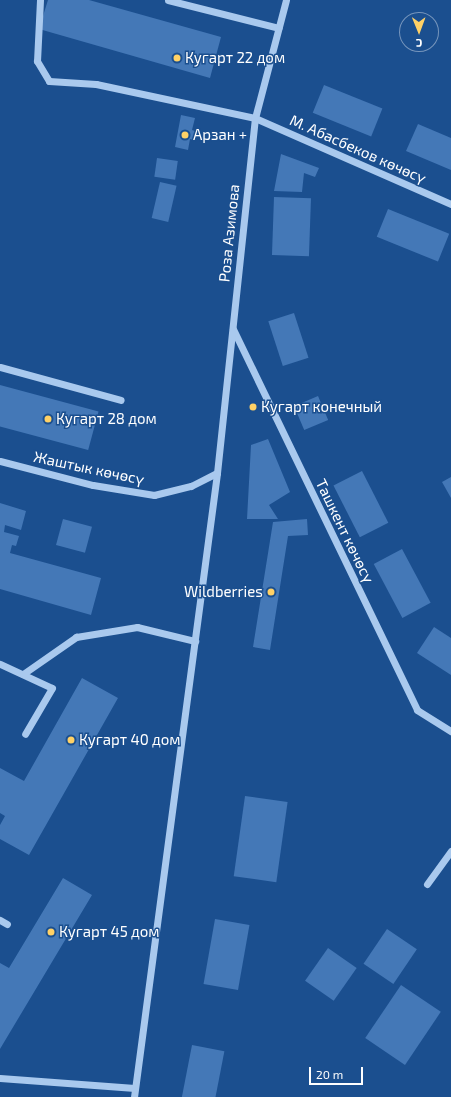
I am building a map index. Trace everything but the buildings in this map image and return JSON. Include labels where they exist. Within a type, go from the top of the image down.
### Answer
[{"type":"street","name":"М. Абасбеков көчөсү","points":[[40,0],[37,61],[50,81],[96,84],[255,118],[451,204]]},
{"type":"street","points":[[168,0],[279,28]]},
{"type":"street","name":"Роза Азимова","points":[[134,1097],[217,473],[255,118],[286,0]]},
{"type":"street","name":"Ташкент көчөсү","points":[[232,328],[417,710],[451,731]]},
{"type":"street","points":[[0,367],[121,400]]},
{"type":"street","name":"Жаштык көчөсү","points":[[0,461],[93,485],[154,495],[191,486],[217,473]]},
{"type":"street","points":[[23,674],[76,637],[137,627],[194,641]]},
{"type":"street","points":[[0,664],[52,688],[25,734]]},
{"type":"street","points":[[427,884],[451,851]]},
{"type":"street","points":[[0,920],[7,924]]},
{"type":"street","points":[[0,1078],[135,1088]]},
{"type":"place","name":"Кугарт 22 дом","points":[[177,58]]},
{"type":"place","name":"Арзан +","points":[[185,135]]},
{"type":"place","name":"Кугарт конечный","points":[[253,407]]},
{"type":"place","name":"Кугарт 28 дом","points":[[48,419]]},
{"type":"place","name":"Wildberries","points":[[271,592]]},
{"type":"place","name":"Кугарт 40 дом","points":[[71,740]]},
{"type":"place","name":"Кугарт 45 дом","points":[[51,932]]}]
